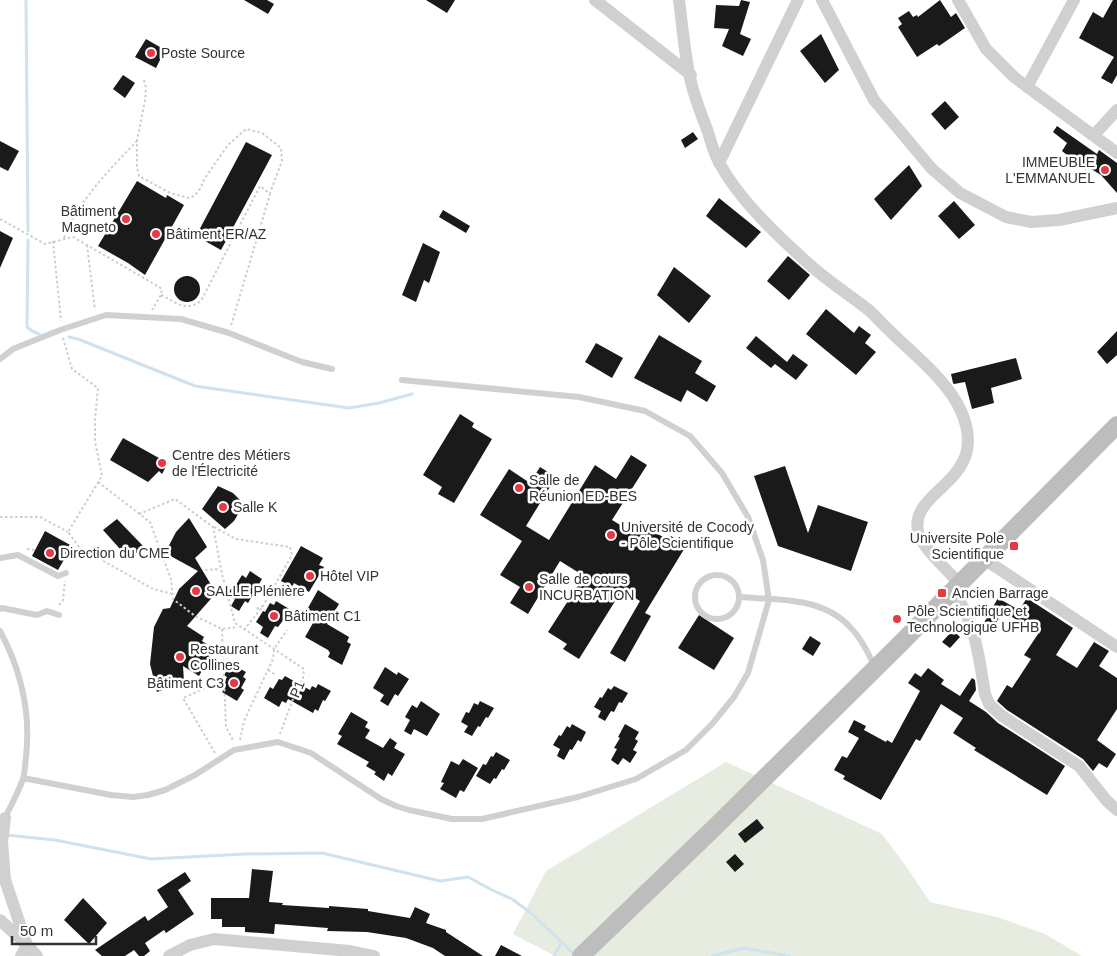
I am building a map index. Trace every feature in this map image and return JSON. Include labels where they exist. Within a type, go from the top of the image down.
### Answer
[{"type":"main road","points":[[582,954],[716,826],[876,668],[1117,425]]},
{"type":"street","points":[[595,0],[690,75]]},
{"type":"street","points":[[679,0],[693,92],[719,163],[732,184],[775,232],[812,267],[870,312],[945,386],[960,409],[969,435],[965,458],[958,471],[927,500],[922,509],[918,528],[919,536],[924,545],[957,587],[971,624],[985,694],[989,704],[1002,716],[1079,766],[1107,801],[1117,810]]},
{"type":"street","points":[[719,163],[798,0]]},
{"type":"street","points":[[822,0],[874,100],[932,170],[960,193],[1006,217],[1030,222],[1059,220],[1117,208]]},
{"type":"street","points":[[958,0],[986,48],[1014,77],[1117,153]]},
{"type":"street","points":[[1027,87],[1074,0]]},
{"type":"street","points":[[1094,135],[1117,110]]},
{"type":"street","points":[[984,560],[1117,647]]},
{"type":"street","points":[[5,818],[2,842],[5,880],[24,950]]},
{"type":"street","points":[[0,920],[24,950],[37,956]]},
{"type":"street","points":[[169,956],[190,945],[214,940],[350,951],[374,956]]},
{"type":"lane","points":[[0,359],[13,349],[60,330],[106,315],[181,319],[229,333],[302,362],[332,369]]},
{"type":"lane","points":[[24,778],[111,795],[133,797],[165,790],[195,775],[238,749],[278,742],[311,754],[381,799],[409,810],[452,819],[482,819],[578,798],[636,779],[686,750],[712,724],[734,697],[748,673],[769,600],[763,560],[748,517],[722,473],[690,436],[645,411],[579,397],[402,380]]},
{"type":"lane","points":[[0,558],[18,555],[58,576],[66,573]]},
{"type":"lane","points":[[717,575],[733,582],[737,586],[740,597],[733,613],[728,617],[717,620],[712,619],[698,609],[695,598],[702,582],[706,578],[717,575]]},
{"type":"lane","points":[[740,597],[813,604],[828,610],[841,618],[858,637],[876,668]]},
{"type":"lane","points":[[0,609],[37,615],[47,612],[59,615]]},
{"type":"lane","points":[[0,631],[11,651],[20,679],[27,710],[28,740],[24,778],[5,818]]},
{"type":"path","points":[[144,80],[146,88],[145,100],[137,141],[139,176],[170,193],[189,198],[194,196],[228,145],[246,129],[262,133],[281,148],[282,161],[270,194],[229,333]]},
{"type":"path","points":[[64,239],[78,208],[111,167],[137,141]]},
{"type":"path","points":[[162,295],[186,307],[192,307],[201,301],[260,186],[270,194]]},
{"type":"path","points":[[0,219],[45,244],[73,237],[162,289],[162,295],[147,317]]},
{"type":"path","points":[[53,241],[60,330],[72,369],[98,388],[94,419],[95,441],[102,476],[68,532]]},
{"type":"path","points":[[86,244],[96,317]]},
{"type":"path","points":[[98,482],[150,522],[170,579],[173,599],[194,616],[222,629],[238,627]]},
{"type":"path","points":[[139,514],[175,499],[213,526],[236,539],[290,547],[292,556],[263,606],[244,630]]},
{"type":"path","points":[[0,517],[40,517],[68,532],[79,547],[153,589],[173,594]]},
{"type":"path","points":[[213,526],[234,623],[274,650]]},
{"type":"path","points":[[205,570],[221,568]]},
{"type":"path","points":[[52,613],[63,600],[66,573]]},
{"type":"path","points":[[256,609],[263,606]]},
{"type":"path","points":[[222,629],[226,728],[238,749]]},
{"type":"path","points":[[238,749],[244,721],[273,659],[274,650],[287,630]]},
{"type":"path","name":"P1","points":[[274,650],[304,669],[303,678],[293,699],[278,742]]},
{"type":"path","points":[[268,670],[276,675]]},
{"type":"path","points":[[219,759],[183,698],[203,689],[224,686]]},
{"type":"shaded area","points":[[726,762],[882,834],[930,902],[997,917],[1045,934],[1082,956],[555,956],[513,934],[546,871]]},
{"type":"building","points":[[244,0],[267,0],[274,4],[268,14]]},
{"type":"building","points":[[426,0],[455,0],[447,13]]},
{"type":"building","points":[[741,0],[750,2],[740,34],[751,39],[743,56],[722,46],[729,29],[714,28],[716,5],[739,6]]},
{"type":"building","points":[[940,0],[951,17],[956,13],[965,28],[939,46],[937,44],[917,57],[898,27],[902,24],[898,18],[909,11],[913,17],[917,15],[918,17]]},
{"type":"building","points":[[1113,0],[1117,0],[1117,75],[1112,84],[1101,78],[1114,57],[1079,38],[1093,12],[1103,18]]},
{"type":"building","points":[[821,34],[839,70],[825,83],[800,51]]},
{"type":"building","name":"Poste Source","points":[[146,39],[165,50],[156,68],[135,57]]},
{"type":"building","points":[[123,75],[135,83],[125,98],[113,89]]},
{"type":"building","points":[[945,101],[959,117],[945,130],[931,114]]},
{"type":"building","points":[[1057,126],[1097,154],[1099,150],[1117,163],[1117,193],[1101,175],[1088,167],[1086,170],[1062,151],[1067,143],[1053,132]]},
{"type":"building","points":[[693,132],[698,139],[685,148],[681,140]]},
{"type":"building","points":[[0,141],[19,151],[8,171],[0,167]]},
{"type":"building","points":[[246,142],[272,155],[221,250],[196,236]]},
{"type":"building","points":[[909,165],[922,186],[891,220],[874,199]]},
{"type":"building","points":[[137,181],[166,198],[167,195],[184,205],[145,275],[98,246]]},
{"type":"building","points":[[719,198],[761,232],[746,248],[706,216]]},
{"type":"building","points":[[954,201],[975,225],[959,239],[938,216]]},
{"type":"building","points":[[443,210],[470,226],[466,233],[439,217]]},
{"type":"building","points":[[0,231],[13,238],[0,268]]},
{"type":"building","points":[[423,243],[440,252],[429,283],[424,280],[416,302],[402,295]]},
{"type":"building","points":[[788,256],[810,275],[789,300],[767,281]]},
{"type":"building","points":[[674,267],[711,296],[689,323],[657,295]]},
{"type":"building","points":[[187,276],[197,279],[200,289],[197,299],[187,302],[177,299],[174,289],[177,279]]},
{"type":"building","points":[[826,309],[854,333],[859,326],[871,335],[865,343],[876,352],[856,375],[806,334]]},
{"type":"building","points":[[1117,331],[1117,355],[1107,364],[1097,352]]},
{"type":"building","points":[[659,335],[702,361],[695,373],[716,386],[707,402],[687,390],[681,402],[634,378]]},
{"type":"building","points":[[756,336],[787,362],[793,354],[808,365],[796,380],[775,364],[771,368],[746,348]]},
{"type":"building","points":[[596,343],[623,358],[612,378],[585,362]]},
{"type":"building","points":[[1016,358],[1022,379],[991,388],[994,403],[972,409],[965,382],[953,383],[951,374]]},
{"type":"building","points":[[460,414],[474,423],[472,427],[492,439],[454,503],[438,494],[442,487],[423,475]]},
{"type":"building","points":[[123,438],[168,463],[162,474],[159,471],[148,482],[110,460]]},
{"type":"building","points":[[631,455],[647,465],[612,520],[635,534],[641,524],[668,540],[671,536],[686,546],[645,613],[651,616],[625,662],[610,653],[640,601],[622,590],[579,659],[563,649],[567,644],[548,632],[584,576],[560,561],[528,614],[510,603],[520,587],[500,575],[522,541],[480,515],[509,469],[530,483],[540,467],[556,477],[526,526],[549,540],[595,465],[616,479]]},
{"type":"building","points":[[785,466],[808,533],[818,505],[868,522],[851,571],[778,546],[754,476]]},
{"type":"building","name":"Salle K","points":[[218,486],[233,493],[244,504],[234,521],[225,529],[202,509]]},
{"type":"building","points":[[189,518],[207,547],[195,558],[216,593],[187,626],[204,637],[202,641],[214,649],[199,676],[183,666],[184,682],[157,692],[150,664],[154,627],[163,609],[170,608],[179,589],[198,571],[165,553],[176,532]]},
{"type":"building","points":[[117,519],[144,547],[129,559],[103,530]]},
{"type":"building","name":"Direction du CME","points":[[45,531],[72,546],[58,570],[32,556]]},
{"type":"building","points":[[301,546],[323,558],[319,565],[324,567],[309,592],[294,583],[292,587],[281,581]]},
{"type":"building","points":[[250,571],[262,579],[248,603],[245,601],[239,611],[231,606],[235,599],[227,595],[242,575],[246,578]]},
{"type":"building","points":[[318,590],[339,604],[327,624],[349,637],[347,642],[351,644],[342,665],[328,657],[330,653],[328,650],[305,637],[313,623],[303,617]]},
{"type":"building","points":[[998,598],[1019,610],[1027,598],[1073,628],[1056,655],[1077,668],[1094,642],[1109,651],[1099,666],[1117,678],[1117,709],[1097,740],[1116,754],[1107,768],[1099,763],[1093,771],[1083,759],[1007,710],[997,701],[1007,685],[1012,688],[1031,659],[1024,655],[1038,634],[1003,611],[990,633],[981,628]]},
{"type":"building","name":"Bâtiment C1","points":[[276,601],[291,610],[278,627],[275,626],[268,638],[260,633],[263,627],[256,622],[270,603],[274,605]]},
{"type":"building","points":[[699,615],[734,638],[714,670],[678,648]]},
{"type":"building","points":[[953,630],[960,637],[950,648],[942,642]]},
{"type":"building","points":[[810,636],[821,643],[813,656],[802,649]]},
{"type":"building","name":"Bâtiment C3","points":[[231,664],[246,672],[243,677],[246,679],[241,688],[244,690],[237,701],[222,692],[225,688],[222,686],[227,677],[224,675]]},
{"type":"building","points":[[385,667],[397,675],[398,672],[409,679],[398,696],[395,694],[388,706],[380,701],[384,695],[373,688]]},
{"type":"building","points":[[928,668],[944,680],[941,684],[960,696],[972,678],[975,680],[976,690],[969,701],[986,712],[998,723],[1065,766],[1047,795],[974,750],[976,748],[953,733],[963,718],[941,704],[920,741],[916,739],[881,800],[843,779],[845,776],[834,770],[842,756],[847,758],[859,738],[848,732],[854,720],[866,726],[864,730],[886,742],[887,740],[892,743],[920,691],[908,683],[915,673],[921,677]]},
{"type":"building","points":[[285,676],[310,690],[312,686],[316,688],[318,684],[331,691],[325,701],[323,700],[318,711],[315,709],[313,713],[288,699],[286,703],[282,701],[279,707],[264,698],[270,687],[273,689],[279,679],[282,680]]},
{"type":"building","points":[[614,686],[628,693],[622,703],[619,702],[614,712],[611,711],[605,721],[598,717],[601,711],[594,707],[608,688],[611,690]]},
{"type":"building","points":[[421,701],[440,714],[427,736],[414,729],[411,735],[404,731],[410,720],[405,717],[412,705],[417,708]]},
{"type":"building","points":[[480,701],[494,708],[472,736],[464,732],[468,726],[461,722],[466,712],[469,713],[474,703],[478,705]]},
{"type":"building","points":[[351,712],[368,722],[365,727],[370,730],[365,738],[383,748],[390,738],[397,743],[394,748],[405,754],[392,776],[388,773],[384,781],[374,774],[376,772],[366,766],[369,762],[337,744],[342,736],[338,734]]},
{"type":"building","points":[[572,724],[586,732],[581,742],[578,740],[564,760],[557,756],[560,749],[553,745],[567,726],[570,728]]},
{"type":"building","points":[[625,724],[639,732],[635,739],[638,741],[633,750],[637,752],[630,763],[623,758],[618,765],[611,760],[617,749],[614,748],[620,738],[618,737]]},
{"type":"building","points":[[496,752],[510,760],[504,770],[502,769],[496,779],[494,778],[490,784],[476,776],[483,764],[486,765],[491,756],[493,757]]},
{"type":"building","points":[[463,759],[478,768],[464,792],[460,790],[456,798],[440,789],[444,783],[441,782],[451,761],[459,765]]},
{"type":"building","points":[[757,819],[764,828],[745,843],[738,834]]},
{"type":"building","points":[[735,854],[744,864],[735,872],[726,862]]},
{"type":"building","points":[[252,869],[273,871],[269,902],[283,903],[282,905],[368,909],[368,911],[410,918],[415,907],[430,914],[426,923],[446,930],[446,932],[483,956],[445,956],[433,948],[406,938],[367,932],[327,931],[328,928],[275,924],[274,934],[245,932],[245,927],[222,927],[222,919],[211,919],[211,898],[249,898]]},
{"type":"building","points":[[185,872],[191,881],[178,890],[194,914],[166,933],[164,930],[145,943],[150,951],[144,956],[139,956],[134,950],[125,956],[102,956],[95,950],[145,916],[148,921],[168,907],[157,890]]},
{"type":"building","points":[[83,898],[107,923],[89,944],[64,920]]},
{"type":"building","points":[[501,945],[522,956],[495,956]]},
{"type":"waterway","points":[[26,0],[28,231]]},
{"type":"waterway","points":[[28,240],[27,327],[39,334]]},
{"type":"waterway","points":[[69,337],[195,386],[349,408],[379,403],[412,394]]},
{"type":"waterway","points":[[6,835],[55,840],[151,859],[245,854],[322,853],[440,881],[468,877],[512,899],[531,913],[574,954]]},
{"type":"waterway","points":[[554,956],[561,943]]},
{"type":"waterway","points":[[712,956],[744,948],[789,956]]},
{"type":"place","name":"Poste Source","points":[[151,53]]},
{"type":"place","name":"IMMEUBLE L'EMMANUEL","points":[[1105,170]]},
{"type":"place","name":"Bâtiment Magneto","points":[[126,219]]},
{"type":"place","name":"Bâtiment ER/AZ","points":[[156,234]]},
{"type":"place","name":"Centre des Métiers de l'Électricité","points":[[162,463]]},
{"type":"place","name":"Salle de Réunion ED-BES","points":[[519,488]]},
{"type":"place","name":"Salle K","points":[[223,507]]},
{"type":"place","name":"Université de Cocody - Pôle Scientifique","points":[[611,535]]},
{"type":"place","name":"Universite Pole Scientifique","points":[[1014,546]]},
{"type":"place","name":"Direction du CME","points":[[50,553]]},
{"type":"place","name":"Hôtel VIP","points":[[310,576]]},
{"type":"place","name":"Salle de cours INCURBATION","points":[[529,587]]},
{"type":"place","name":"SALLE Plénière","points":[[196,591]]},
{"type":"place","name":"Ancien Barrage","points":[[942,593]]},
{"type":"place","name":"Bâtiment C1","points":[[274,616]]},
{"type":"place","name":"Pôle Scientifique et Technologique UFHB","points":[[897,619]]},
{"type":"place","name":"Restaurant Collines","points":[[180,657]]},
{"type":"place","name":"Bâtiment C3","points":[[234,683]]}]
